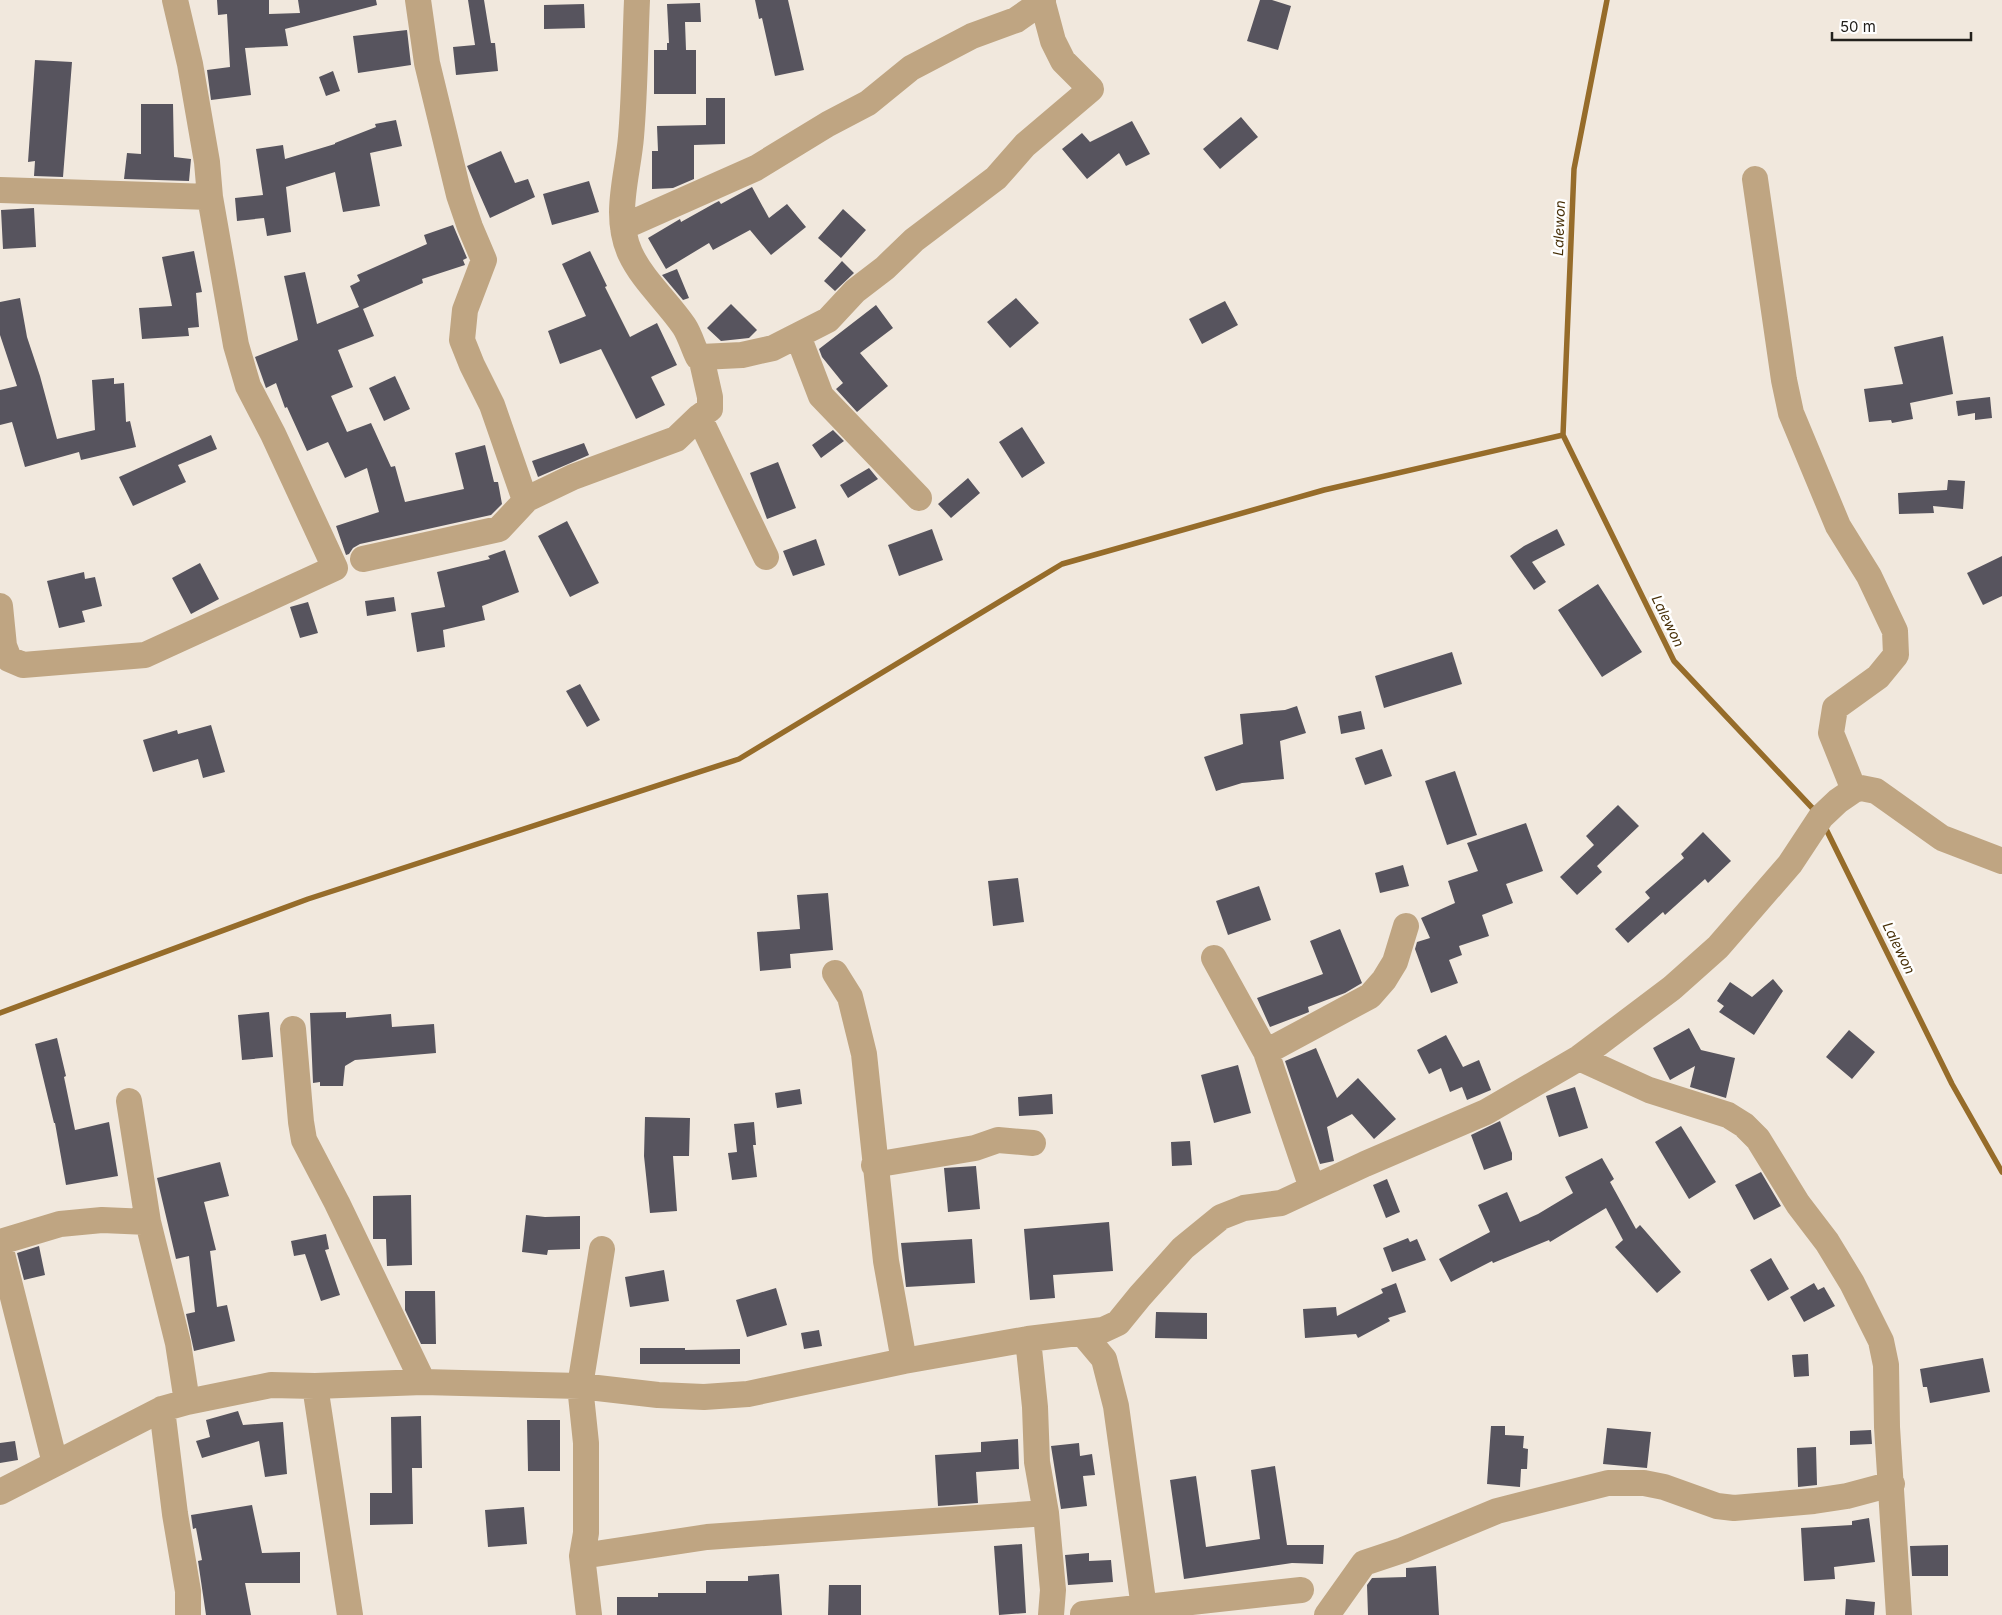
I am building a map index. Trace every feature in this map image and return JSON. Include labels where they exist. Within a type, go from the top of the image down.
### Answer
[{"type":"street","points":[[0,606],[4,646],[9,659],[23,665],[145,655],[335,568],[273,434],[248,386],[236,345],[210,197],[207,162],[190,64],[176,0]]},
{"type":"street","points":[[418,0],[427,63],[460,195],[470,227],[484,260],[465,310],[462,340],[492,405],[525,500],[573,478],[676,439],[710,409],[710,396],[701,357]]},
{"type":"street","points":[[623,227],[756,168],[828,124],[868,103],[911,68],[972,36],[1016,20],[1042,0],[1053,41],[1063,61],[1091,89],[1025,145],[996,178],[914,240],[886,268],[855,291],[828,320],[773,348],[742,355],[698,357],[685,327],[639,268],[630,252],[623,227],[623,188],[631,138],[637,0]]},
{"type":"street","points":[[1756,179],[1784,380],[1791,413],[1838,526],[1869,576],[1895,632],[1896,656],[1878,677],[1835,708],[1831,733],[1854,790]]},
{"type":"street","points":[[0,190],[210,197]]},
{"type":"street","points":[[798,336],[821,396],[919,498]]},
{"type":"street","points":[[699,417],[766,557]]},
{"type":"street","points":[[363,559],[499,529],[529,497]]},
{"type":"street","points":[[0,1492],[162,1409],[271,1385],[315,1386],[423,1382],[580,1386],[658,1395],[704,1397],[748,1394],[904,1361],[1058,1334],[1083,1334],[1103,1330],[1118,1323],[1182,1248],[1220,1217],[1244,1208],[1281,1203],[1486,1112],[1579,1058],[1672,988],[1718,947],[1790,864],[1820,817],[1854,790],[1861,788],[1876,791],[1942,838],[2002,861]]},
{"type":"street","points":[[1266,1052],[1370,996],[1384,980],[1395,962],[1406,926]]},
{"type":"street","points":[[1214,958],[1266,1052],[1312,1188]]},
{"type":"street","points":[[835,973],[850,997],[864,1054],[874,1165],[886,1261],[904,1361]]},
{"type":"street","points":[[292,1029],[304,1140],[423,1382]]},
{"type":"street","points":[[1579,1058],[1649,1090],[1728,1115],[1744,1125],[1758,1139],[1798,1204],[1827,1242],[1852,1283],[1881,1341],[1886,1365],[1887,1427],[1899,1615]]},
{"type":"street","points":[[129,1101],[148,1222],[178,1343],[187,1402]]},
{"type":"street","points":[[874,1165],[975,1148],[998,1140],[1033,1143]]},
{"type":"street","points":[[0,1242],[60,1224],[102,1220],[148,1222]]},
{"type":"street","points":[[0,1246],[55,1463]]},
{"type":"street","points":[[589,1615],[582,1556],[586,1533],[586,1443],[580,1386],[602,1249]]},
{"type":"street","points":[[1083,1334],[1104,1359],[1116,1406],[1144,1611]]},
{"type":"street","points":[[1028,1339],[1035,1407],[1037,1462],[1046,1513],[1053,1590],[1051,1615]]},
{"type":"street","points":[[315,1386],[350,1615]]},
{"type":"street","points":[[162,1409],[175,1514],[188,1591],[188,1615]]},
{"type":"street","points":[[1327,1615],[1364,1563],[1411,1547],[1497,1511],[1608,1483],[1644,1483],[1717,1506],[1734,1508],[1847,1496],[1892,1484]]},
{"type":"street","points":[[582,1556],[707,1537],[1046,1513]]},
{"type":"street","points":[[1083,1614],[1144,1611],[1301,1590]]},
{"type":"building","points":[[217,0],[269,0],[269,14],[300,13],[298,0],[376,0],[377,5],[285,29],[288,46],[245,48],[251,95],[211,100],[207,70],[230,67],[227,14],[218,15]]},
{"type":"building","points":[[468,0],[484,0],[491,43],[495,43],[498,71],[456,75],[453,47],[475,45]]},
{"type":"building","points":[[755,0],[788,0],[804,70],[775,76],[762,18],[759,19]]},
{"type":"building","points":[[1260,0],[1272,0],[1291,6],[1278,50],[1247,41]]},
{"type":"building","points":[[700,3],[701,22],[685,22],[686,50],[696,50],[696,94],[654,94],[654,50],[667,50],[667,43],[669,43],[667,4]]},
{"type":"building","points":[[584,4],[585,28],[544,29],[544,5]]},
{"type":"building","points":[[407,30],[411,65],[358,73],[353,36]]},
{"type":"building","points":[[35,60],[72,62],[63,177],[34,176],[35,161],[28,162]]},
{"type":"building","points":[[333,71],[340,91],[326,96],[319,77]]},
{"type":"building","points":[[706,98],[725,98],[725,144],[694,145],[694,179],[673,188],[652,189],[652,151],[658,151],[657,126],[706,125]]},
{"type":"building","points":[[141,104],[173,104],[174,157],[191,159],[189,181],[124,179],[127,153],[141,154]]},
{"type":"building","points":[[1241,117],[1258,137],[1220,169],[1203,149]]},
{"type":"building","points":[[396,120],[402,146],[370,153],[380,206],[343,212],[335,172],[286,187],[291,232],[267,236],[264,218],[237,221],[235,198],[263,195],[256,149],[283,145],[285,159],[335,144],[376,127],[375,124]]},
{"type":"building","points":[[1132,121],[1150,154],[1126,166],[1119,153],[1087,179],[1062,149],[1082,133],[1090,142]]},
{"type":"building","points":[[501,151],[515,183],[528,179],[535,197],[490,218],[467,166]]},
{"type":"building","points":[[589,181],[599,212],[552,225],[543,194]]},
{"type":"building","points":[[752,187],[769,218],[787,204],[806,227],[771,255],[750,230],[713,250],[709,243],[666,269],[648,238],[680,219],[681,222],[719,201],[721,204]]},
{"type":"building","points":[[34,208],[36,247],[3,249],[1,210]]},
{"type":"building","points":[[843,209],[866,230],[841,258],[818,238]]},
{"type":"building","points":[[453,225],[467,258],[463,260],[465,265],[422,279],[423,283],[363,309],[374,336],[338,350],[353,387],[331,396],[347,432],[371,423],[391,467],[395,466],[405,502],[464,489],[455,453],[485,445],[494,482],[498,482],[502,504],[491,515],[360,544],[346,555],[336,526],[379,512],[367,468],[345,478],[328,442],[307,451],[287,407],[285,408],[276,383],[266,388],[255,357],[298,340],[284,276],[305,272],[317,324],[359,307],[350,286],[360,281],[357,275],[427,244],[424,235]]},
{"type":"building","points":[[194,251],[202,292],[196,293],[199,327],[188,328],[189,336],[142,339],[139,308],[172,306],[162,257]]},
{"type":"building","points":[[590,251],[607,286],[605,287],[630,337],[657,323],[677,365],[651,377],[665,405],[636,419],[601,349],[560,364],[548,331],[586,316],[562,264]]},
{"type":"building","points":[[842,261],[854,273],[835,291],[824,281]]},
{"type":"building","points":[[677,269],[689,298],[683,300],[662,275]]},
{"type":"building","points":[[20,298],[27,337],[57,439],[95,430],[92,380],[114,378],[114,384],[124,383],[126,422],[130,421],[136,447],[81,460],[79,452],[25,467],[12,422],[0,425],[0,390],[17,386],[0,335],[0,302]]},
{"type":"building","points":[[1016,298],[1039,323],[1010,348],[987,322]]},
{"type":"building","points":[[1225,301],[1238,325],[1202,344],[1189,319]]},
{"type":"building","points":[[731,304],[757,330],[749,338],[721,341],[707,328]]},
{"type":"building","points":[[876,305],[893,328],[860,353],[888,386],[857,412],[836,389],[843,383],[822,357],[819,349]]},
{"type":"building","points":[[1943,336],[1953,394],[1910,403],[1913,419],[1892,423],[1891,420],[1869,422],[1864,389],[1903,384],[1894,347]]},
{"type":"building","points":[[395,376],[410,409],[384,421],[369,388]]},
{"type":"building","points":[[1990,397],[1992,418],[1975,420],[1975,413],[1958,416],[1956,401]]},
{"type":"building","points":[[1022,427],[1045,463],[1022,478],[999,442]]},
{"type":"building","points":[[833,430],[844,441],[821,458],[812,445]]},
{"type":"building","points":[[211,435],[217,449],[178,465],[186,482],[133,506],[119,477]]},
{"type":"building","points":[[584,443],[589,455],[538,477],[532,461]]},
{"type":"building","points":[[778,462],[796,508],[767,519],[750,473]]},
{"type":"building","points":[[869,468],[878,479],[848,498],[840,485]]},
{"type":"building","points":[[968,478],[980,493],[951,518],[938,504]]},
{"type":"building","points":[[1948,480],[1965,481],[1963,509],[1933,506],[1934,513],[1899,514],[1898,493],[1947,490]]},
{"type":"building","points":[[567,521],[599,583],[570,597],[538,536]]},
{"type":"building","points":[[932,529],[943,560],[899,576],[888,545]]},
{"type":"building","points":[[1557,529],[1565,545],[1532,562],[1546,582],[1534,590],[1510,556],[1524,546]]},
{"type":"building","points":[[816,539],[825,565],[793,576],[783,551]]},
{"type":"building","points":[[505,550],[519,592],[482,606],[485,620],[443,630],[445,647],[417,652],[411,613],[445,607],[437,572],[490,559],[488,556]]},
{"type":"building","points":[[2002,556],[2002,596],[1983,605],[1967,573]]},
{"type":"building","points":[[200,563],[219,599],[191,614],[172,578]]},
{"type":"building","points":[[84,572],[85,579],[95,577],[102,606],[82,611],[85,622],[59,628],[47,581]]},
{"type":"building","points":[[1598,584],[1642,652],[1602,677],[1558,610]]},
{"type":"building","points":[[394,597],[396,611],[367,616],[365,601]]},
{"type":"building","points":[[308,602],[318,633],[300,638],[290,607]]},
{"type":"building","points":[[1452,652],[1462,684],[1384,708],[1375,676]]},
{"type":"building","points":[[580,684],[600,720],[587,727],[566,691]]},
{"type":"building","points":[[1297,706],[1306,733],[1280,741],[1284,779],[1242,783],[1216,791],[1204,757],[1243,744],[1240,714],[1285,710]]},
{"type":"building","points":[[1361,711],[1365,729],[1341,734],[1338,716]]},
{"type":"building","points":[[211,725],[225,772],[203,778],[198,759],[153,772],[143,740],[177,730],[178,734]]},
{"type":"building","points":[[1382,749],[1392,776],[1365,785],[1355,758]]},
{"type":"building","points":[[1455,771],[1477,835],[1447,845],[1425,781]]},
{"type":"building","points":[[1618,805],[1639,826],[1597,866],[1602,872],[1577,895],[1560,877],[1594,845],[1586,836]]},
{"type":"building","points":[[1526,823],[1543,871],[1506,884],[1513,903],[1482,915],[1489,936],[1459,946],[1462,955],[1449,960],[1458,983],[1431,993],[1415,949],[1417,942],[1430,938],[1421,918],[1455,903],[1448,881],[1478,871],[1467,843]]},
{"type":"building","points":[[1703,832],[1731,861],[1708,883],[1705,879],[1665,915],[1663,912],[1628,943],[1615,929],[1650,898],[1645,892],[1684,858],[1681,854]]},
{"type":"building","points":[[1403,865],[1409,886],[1380,893],[1375,873]]},
{"type":"building","points":[[1018,878],[1024,922],[993,926],[988,881]]},
{"type":"building","points":[[1259,886],[1271,920],[1228,935],[1216,901]]},
{"type":"building","points":[[828,893],[833,950],[790,954],[791,968],[760,971],[757,932],[800,929],[797,895]]},
{"type":"building","points":[[1340,929],[1362,983],[1345,993],[1308,1007],[1309,1012],[1270,1027],[1257,998],[1323,974],[1310,941]]},
{"type":"building","points":[[1773,979],[1783,991],[1754,1035],[1719,1012],[1724,1006],[1717,1001],[1730,982],[1752,997]]},
{"type":"building","points":[[269,1012],[273,1057],[242,1060],[238,1015]]},
{"type":"building","points":[[346,1012],[346,1018],[391,1014],[392,1027],[434,1024],[436,1053],[355,1060],[345,1066],[343,1086],[320,1086],[320,1082],[313,1083],[310,1013]]},
{"type":"building","points":[[1689,1028],[1701,1050],[1735,1058],[1726,1098],[1690,1087],[1695,1066],[1670,1080],[1653,1048]]},
{"type":"building","points":[[1849,1030],[1875,1052],[1852,1079],[1826,1057]]},
{"type":"building","points":[[1446,1035],[1463,1067],[1479,1060],[1491,1090],[1467,1100],[1462,1087],[1450,1092],[1441,1068],[1429,1074],[1417,1050]]},
{"type":"building","points":[[57,1038],[66,1076],[64,1077],[75,1130],[109,1122],[118,1176],[66,1185],[55,1123],[35,1044]]},
{"type":"building","points":[[1316,1048],[1337,1098],[1358,1078],[1396,1119],[1374,1139],[1352,1114],[1327,1127],[1334,1161],[1320,1164],[1285,1061]]},
{"type":"building","points":[[1238,1065],[1251,1113],[1214,1123],[1201,1075]]},
{"type":"building","points":[[1575,1087],[1588,1128],[1559,1137],[1546,1096]]},
{"type":"building","points":[[800,1089],[802,1104],[777,1108],[775,1093]]},
{"type":"building","points":[[1052,1094],[1053,1114],[1019,1116],[1018,1097]]},
{"type":"building","points":[[645,1117],[690,1118],[689,1156],[673,1156],[677,1211],[650,1213],[644,1156]]},
{"type":"building","points":[[1500,1121],[1512,1153],[1512,1160],[1484,1170],[1471,1135]]},
{"type":"building","points":[[754,1122],[756,1145],[753,1145],[757,1177],[732,1180],[728,1153],[737,1152],[734,1124]]},
{"type":"building","points":[[1681,1126],[1716,1182],[1689,1199],[1655,1142]]},
{"type":"building","points":[[1190,1141],[1192,1165],[1172,1166],[1171,1142]]},
{"type":"building","points":[[1602,1158],[1614,1179],[1610,1182],[1636,1229],[1640,1225],[1681,1272],[1657,1293],[1615,1247],[1623,1240],[1606,1208],[1550,1242],[1549,1240],[1493,1263],[1492,1261],[1451,1282],[1439,1259],[1490,1232],[1478,1205],[1507,1192],[1520,1222],[1538,1214],[1573,1193],[1565,1177]]},
{"type":"building","points":[[220,1162],[229,1196],[204,1202],[216,1250],[210,1251],[217,1307],[227,1305],[235,1341],[194,1351],[186,1314],[195,1312],[189,1256],[176,1259],[157,1178]]},
{"type":"building","points":[[976,1166],[980,1209],[948,1212],[944,1168]]},
{"type":"building","points":[[1761,1172],[1781,1206],[1754,1220],[1735,1185]]},
{"type":"building","points":[[1387,1179],[1400,1212],[1386,1218],[1373,1185]]},
{"type":"building","points":[[411,1195],[412,1265],[387,1266],[386,1239],[373,1239],[373,1196]]},
{"type":"building","points":[[526,1215],[545,1217],[580,1216],[580,1249],[548,1250],[547,1255],[522,1252]]},
{"type":"building","points":[[1109,1222],[1113,1271],[1053,1275],[1055,1298],[1030,1300],[1024,1229]]},
{"type":"building","points":[[326,1234],[329,1249],[325,1250],[340,1295],[321,1301],[305,1254],[294,1256],[291,1241]]},
{"type":"building","points":[[1408,1238],[1410,1242],[1417,1239],[1426,1260],[1392,1272],[1383,1248]]},
{"type":"building","points":[[972,1239],[975,1283],[906,1287],[901,1243]]},
{"type":"building","points":[[39,1246],[45,1275],[24,1280],[17,1253]]},
{"type":"building","points":[[1771,1258],[1789,1289],[1768,1301],[1750,1270]]},
{"type":"building","points":[[664,1270],[669,1301],[630,1307],[625,1277]]},
{"type":"building","points":[[1396,1283],[1406,1312],[1388,1318],[1390,1321],[1358,1338],[1356,1334],[1305,1338],[1303,1309],[1336,1307],[1337,1316],[1383,1293],[1381,1289]]},
{"type":"building","points":[[1814,1283],[1818,1290],[1824,1287],[1835,1306],[1804,1322],[1790,1297]]},
{"type":"building","points":[[776,1288],[787,1325],[747,1337],[736,1300]]},
{"type":"building","points":[[405,1291],[435,1291],[436,1344],[421,1344],[405,1310]]},
{"type":"building","points":[[1156,1312],[1207,1313],[1207,1339],[1155,1338]]},
{"type":"building","points":[[819,1330],[822,1346],[804,1349],[801,1333]]},
{"type":"building","points":[[640,1348],[685,1348],[685,1350],[740,1349],[740,1364],[640,1364]]},
{"type":"building","points":[[1808,1354],[1809,1376],[1794,1377],[1792,1355]]},
{"type":"building","points":[[1983,1358],[1990,1392],[1930,1403],[1927,1387],[1923,1387],[1920,1369]]},
{"type":"building","points":[[238,1411],[243,1425],[283,1422],[287,1474],[265,1477],[259,1441],[202,1458],[196,1441],[210,1437],[206,1420]]},
{"type":"building","points":[[421,1416],[422,1468],[412,1468],[413,1524],[370,1525],[370,1493],[392,1493],[391,1417]]},
{"type":"building","points":[[527,1420],[560,1420],[560,1471],[528,1471]]},
{"type":"building","points":[[1491,1426],[1505,1426],[1505,1435],[1524,1436],[1523,1448],[1528,1449],[1527,1469],[1521,1469],[1520,1487],[1487,1484]]},
{"type":"building","points":[[1607,1428],[1651,1432],[1647,1468],[1603,1464]]},
{"type":"building","points":[[1871,1430],[1872,1444],[1850,1445],[1850,1431]]},
{"type":"building","points":[[1018,1439],[1019,1469],[976,1472],[978,1503],[938,1506],[935,1455],[981,1452],[981,1442]]},
{"type":"building","points":[[15,1441],[18,1460],[0,1463],[0,1443]]},
{"type":"building","points":[[1079,1443],[1080,1456],[1092,1454],[1095,1475],[1083,1476],[1087,1506],[1061,1509],[1051,1446]]},
{"type":"building","points":[[1816,1447],[1817,1485],[1798,1487],[1797,1448]]},
{"type":"building","points":[[1275,1466],[1287,1545],[1324,1545],[1323,1564],[1292,1563],[1184,1579],[1170,1480],[1196,1476],[1206,1547],[1260,1539],[1251,1470]]},
{"type":"building","points":[[252,1505],[262,1553],[300,1552],[300,1583],[245,1583],[251,1615],[206,1615],[198,1561],[202,1560],[196,1528],[193,1529],[191,1515]]},
{"type":"building","points":[[524,1507],[527,1544],[488,1547],[485,1510]]},
{"type":"building","points":[[1869,1518],[1875,1562],[1834,1567],[1835,1579],[1804,1581],[1801,1528],[1852,1525],[1852,1521]]},
{"type":"building","points":[[1022,1544],[1026,1613],[999,1615],[994,1546]]},
{"type":"building","points":[[1948,1545],[1948,1576],[1912,1576],[1910,1546]]},
{"type":"building","points":[[1089,1553],[1089,1561],[1111,1560],[1113,1582],[1068,1585],[1065,1555]]},
{"type":"building","points":[[1436,1566],[1439,1615],[1368,1615],[1367,1585],[1372,1578],[1406,1577],[1406,1568]]},
{"type":"building","points":[[779,1574],[782,1615],[617,1615],[617,1597],[658,1597],[658,1593],[706,1593],[706,1581],[748,1581],[748,1576]]},
{"type":"building","points":[[829,1585],[861,1585],[861,1615],[828,1615]]},
{"type":"building","points":[[1846,1599],[1875,1602],[1874,1615],[1845,1615]]},
{"type":"waterway","name":"Lalewon","points":[[1607,0],[1574,169],[1563,435],[1674,661],[1817,813]]},
{"type":"waterway","points":[[0,1013],[308,899],[739,759],[1062,564],[1324,490],[1563,435]]},
{"type":"waterway","name":"Lalewon","points":[[1824,825],[1952,1084],[2002,1172]]}]
